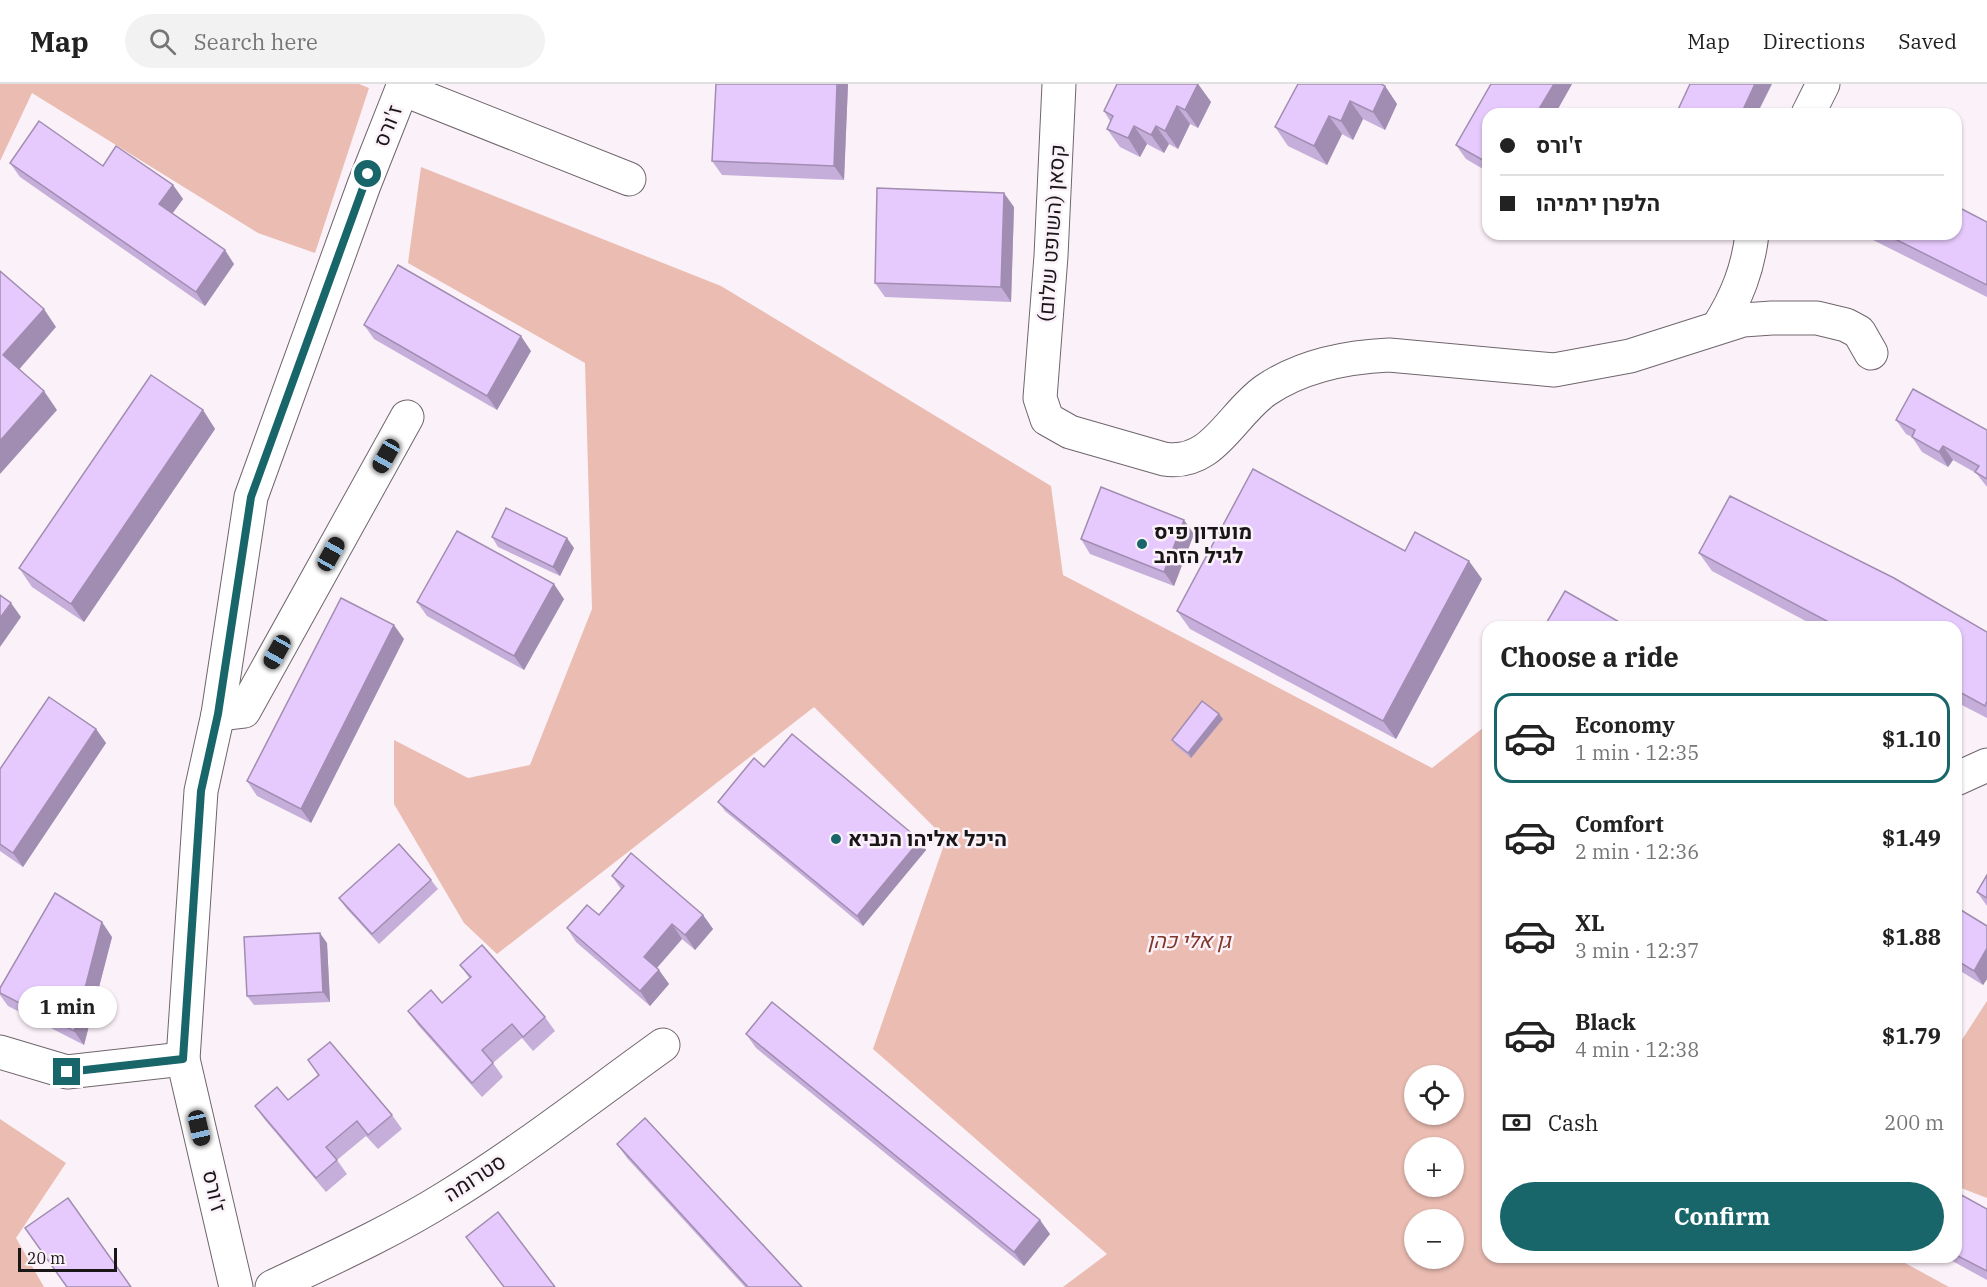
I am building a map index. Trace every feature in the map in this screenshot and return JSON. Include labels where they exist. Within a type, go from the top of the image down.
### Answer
[{"type":"street","name":"קסאן (השופט שלום)","points":[[1059,84],[1051,256],[1040,381],[1043,410],[1047,420],[1056,426],[1164,459],[1208,464],[1216,442],[1242,411],[1266,391],[1297,373],[1340,360],[1389,356],[1554,370],[1630,356],[1718,327]]},
{"type":"street","points":[[1811,108],[1823,84]]},
{"type":"street","points":[[403,87],[629,179]]},
{"type":"street","name":"ז'ורס","points":[[236,1287],[183,1059],[201,791],[218,714],[251,497],[364,185],[403,87]]},
{"type":"street","points":[[1718,327],[1740,290],[1749,261],[1751,240]]},
{"type":"street","points":[[1718,327],[1763,318],[1817,318],[1846,325],[1859,332],[1871,353]]},
{"type":"street","points":[[218,714],[244,711],[407,417]]},
{"type":"street","points":[[1962,776],[1987,765]]},
{"type":"street","name":"סטרומה","points":[[272,1287],[400,1224],[445,1199],[489,1171],[663,1045]]},
{"type":"street","points":[[0,1052],[67,1072],[183,1059]]},
{"type":"green space","points":[[0,84],[359,84],[369,88],[315,253],[258,233],[32,93],[0,161]]},
{"type":"green space","name":"גן אלי כהן","points":[[421,167],[721,286],[1051,486],[1063,575],[1432,768],[1482,729],[1482,1263],[1905,1263],[1949,1287],[1063,1287],[1107,1254],[873,1049],[946,839],[814,707],[497,954],[464,923],[394,804],[394,740],[468,778],[530,765],[592,609],[585,363],[408,263]]},
{"type":"green space","points":[[1987,1001],[1987,1198],[1962,1188],[1962,1040]]},
{"type":"green space","points":[[0,1119],[66,1163],[16,1238],[44,1287],[0,1287]]},
{"type":"building","points":[[716,84],[837,84],[834,166],[712,161]]},
{"type":"building","points":[[1117,84],[1198,84],[1185,110],[1177,106],[1165,131],[1156,126],[1151,135],[1134,126],[1128,138],[1107,129],[1113,116],[1104,111]]},
{"type":"building","points":[[1298,84],[1381,84],[1385,86],[1373,112],[1350,101],[1341,121],[1329,116],[1314,146],[1275,127]]},
{"type":"building","points":[[1491,84],[1554,84],[1540,108],[1482,108],[1482,160],[1456,145]]},
{"type":"building","points":[[1690,84],[1755,84],[1744,108],[1679,108]]},
{"type":"building","points":[[39,121],[103,166],[116,146],[173,185],[159,204],[225,250],[196,292],[10,163]]},
{"type":"building","points":[[877,188],[1004,193],[1001,287],[875,283]]},
{"type":"building","points":[[1962,209],[1987,222],[1987,285],[1897,240],[1962,240]]},
{"type":"building","points":[[398,265],[521,336],[487,396],[364,325]]},
{"type":"building","points":[[0,271],[44,309],[3,355],[44,391],[0,441]]},
{"type":"building","points":[[151,375],[203,410],[71,604],[19,568]]},
{"type":"building","points":[[1913,389],[1987,430],[1987,479],[1975,472],[1979,466],[1943,446],[1939,452],[1912,437],[1915,430],[1896,420]]},
{"type":"building","points":[[1253,469],[1405,551],[1415,532],[1469,561],[1383,721],[1177,611]]},
{"type":"building","name":"מועדון פיס לגיל הזהב","points":[[1101,487],[1184,520],[1164,572],[1081,539]]},
{"type":"building","points":[[1730,496],[1894,578],[1987,632],[1987,701],[1985,706],[1962,693],[1962,621],[1827,621],[1699,553]]},
{"type":"building","points":[[506,508],[567,538],[553,567],[492,537]]},
{"type":"building","points":[[457,531],[554,584],[514,656],[417,602]]},
{"type":"building","points":[[1565,591],[1618,621],[1548,621]]},
{"type":"building","points":[[0,595],[11,603],[0,618]]},
{"type":"building","points":[[341,598],[394,625],[301,809],[247,781]]},
{"type":"building","points":[[49,697],[96,729],[13,853],[0,844],[0,769]]},
{"type":"building","points":[[1202,701],[1219,714],[1188,753],[1172,740]]},
{"type":"building","name":"היכל אליהו הנביא","points":[[792,734],[920,840],[857,916],[718,802],[754,758],[764,767]]},
{"type":"building","points":[[399,844],[431,880],[372,934],[339,898]]},
{"type":"building","points":[[631,853],[703,915],[685,935],[672,924],[644,957],[659,970],[640,991],[567,928],[587,905],[599,915],[624,886],[612,876]]},
{"type":"building","points":[[1987,875],[1987,898],[1977,892]]},
{"type":"building","points":[[55,893],[102,922],[74,1031],[0,993],[0,988]]},
{"type":"building","points":[[1962,911],[1987,926],[1987,948],[1974,971],[1962,964]]},
{"type":"building","points":[[320,933],[323,992],[247,996],[244,937]]},
{"type":"building","points":[[482,945],[545,1017],[523,1037],[512,1024],[482,1050],[493,1063],[472,1083],[408,1011],[431,990],[442,1003],[471,977],[460,965]]},
{"type":"building","points":[[772,1002],[1040,1220],[1014,1252],[746,1034]]},
{"type":"building","points":[[330,1042],[392,1115],[368,1135],[357,1121],[326,1147],[337,1160],[316,1178],[255,1106],[277,1087],[288,1100],[319,1075],[308,1060]]},
{"type":"building","points":[[645,1118],[802,1287],[748,1287],[617,1144]]},
{"type":"building","points":[[1962,1195],[1987,1209],[1987,1271],[1962,1258]]},
{"type":"building","points":[[68,1198],[131,1287],[67,1287],[25,1228]]},
{"type":"building","points":[[498,1212],[555,1287],[504,1287],[466,1237]]},
{"type":"place","name":"מועדון פיס לגיל הזהב","points":[[1142,544]]},
{"type":"place","name":"היכל אליהו הנביא","points":[[836,839]]},
{"type":"route","points":[[67,1072],[183,1059],[201,791],[218,714],[251,497],[368,174]]}]
